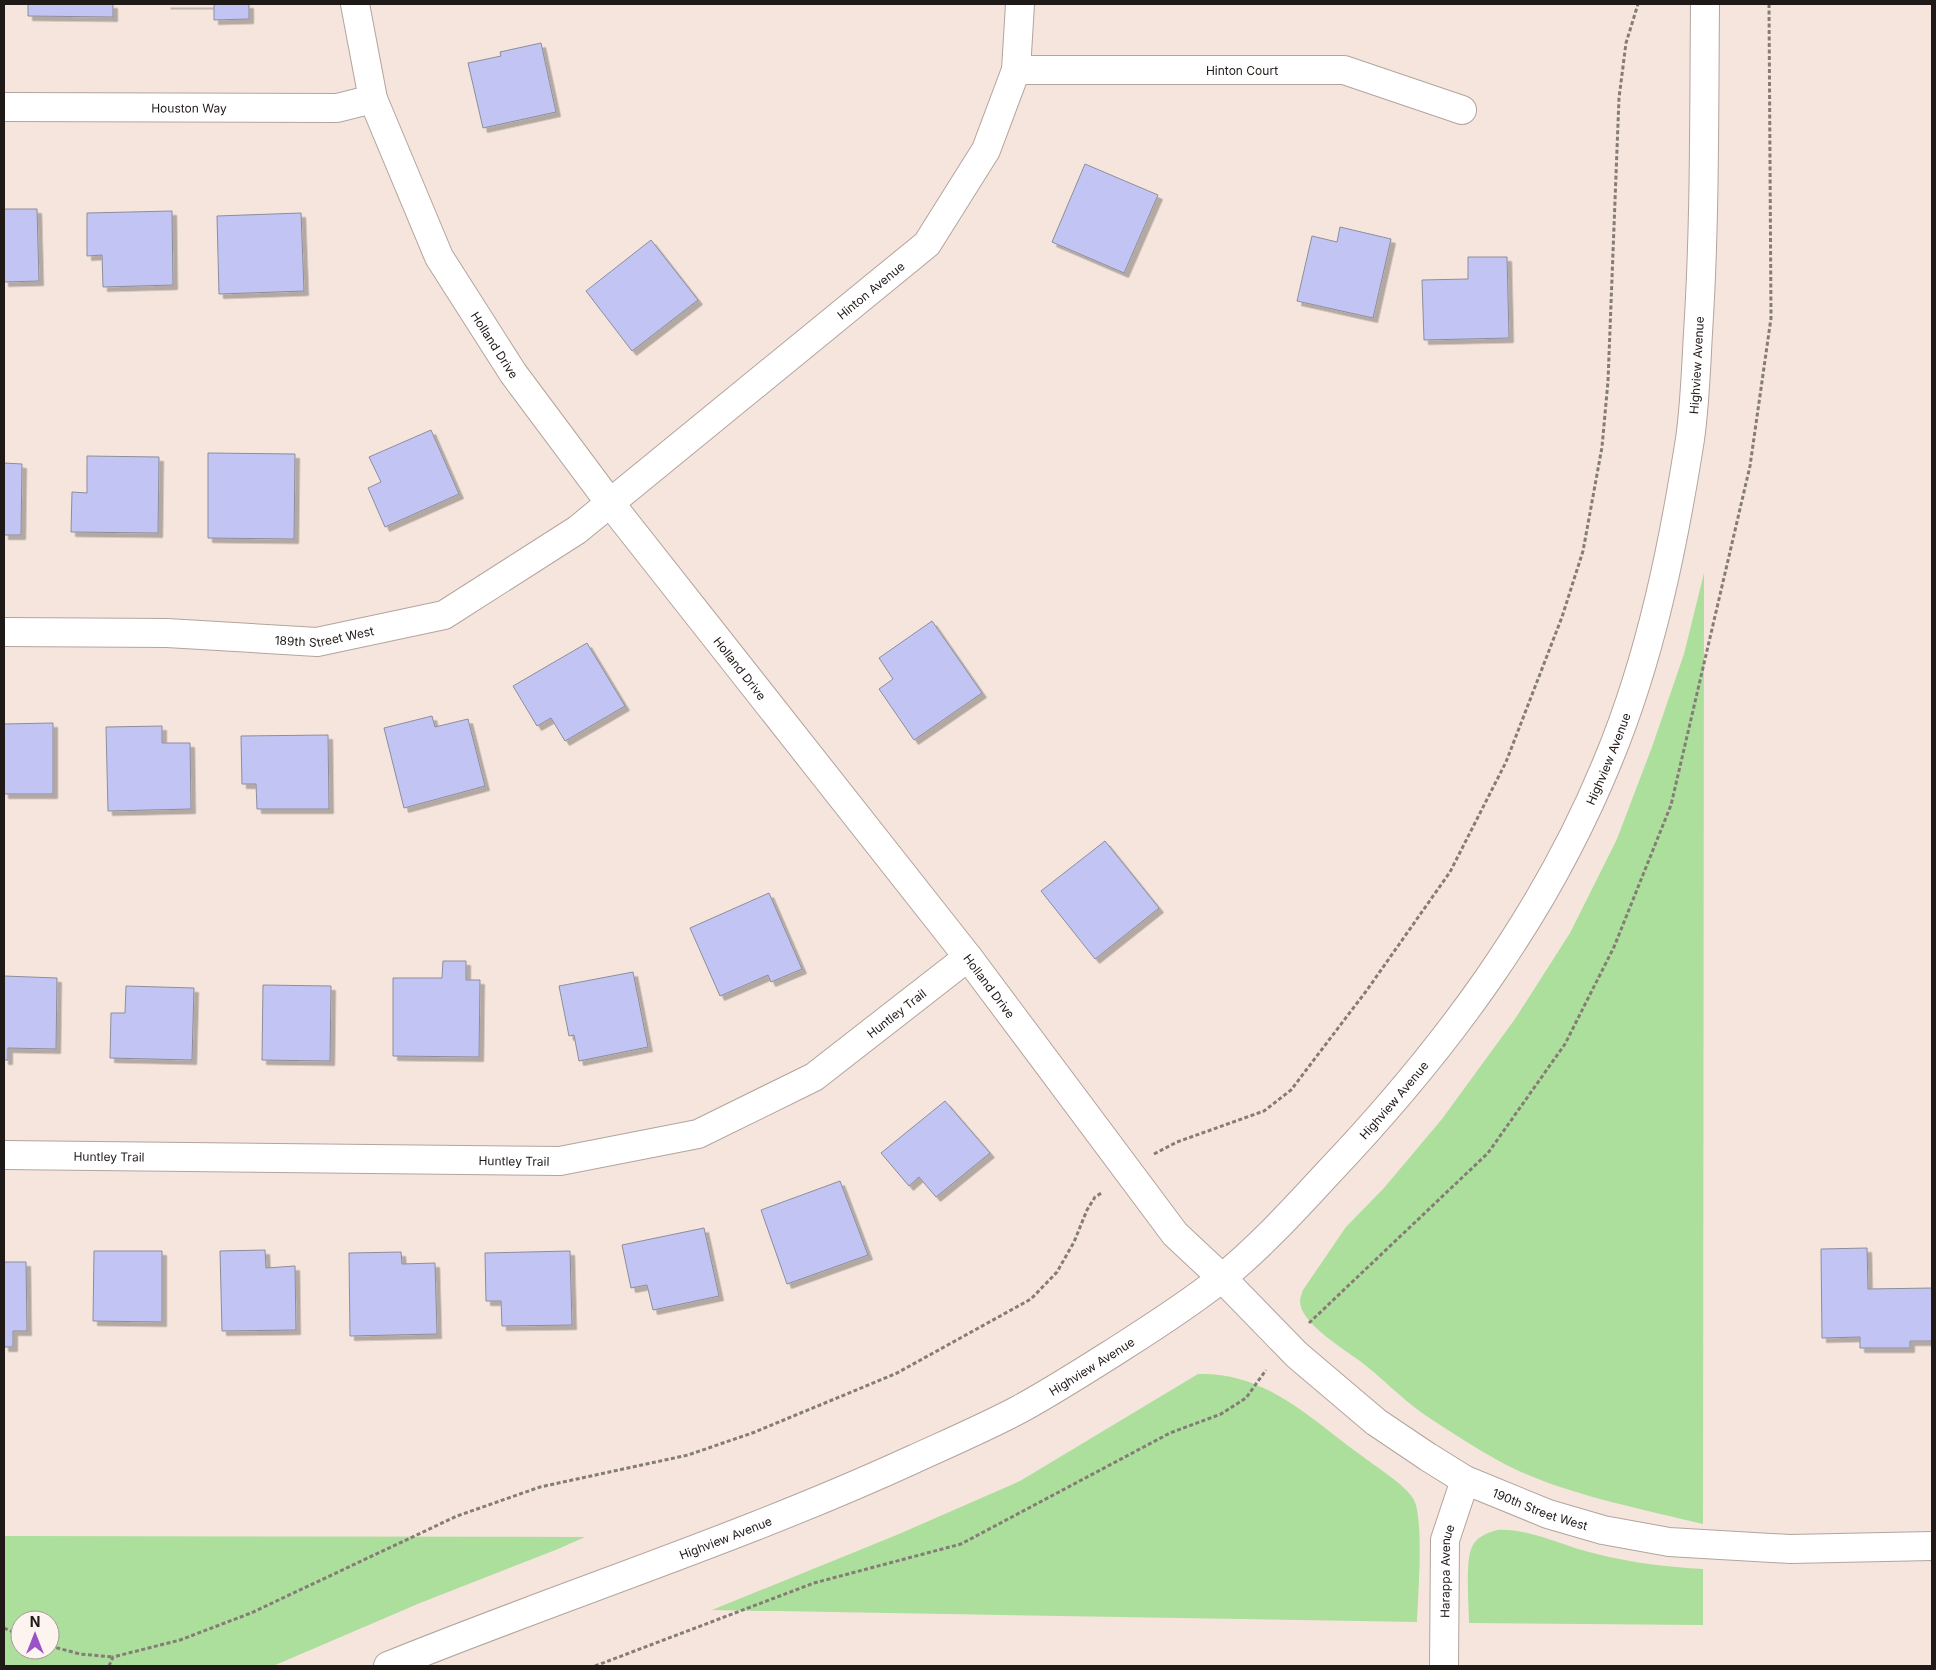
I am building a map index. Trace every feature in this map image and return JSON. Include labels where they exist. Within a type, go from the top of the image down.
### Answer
[{"type":"street","name":"Holland Drive","points":[[354,4],[372,99],[439,257],[513,373],[610,504],[968,957],[1175,1234],[1222,1278]]},
{"type":"street","name":"Hinton Avenue","points":[[610,504],[927,244],[986,150],[1016,70],[1020,4]]},
{"type":"street","name":"Highview Avenue","points":[[388,1666],[740,1534],[816,1503],[1017,1411],[1062,1385],[1173,1314],[1222,1278],[1354,1146],[1403,1090],[1470,1005],[1501,961],[1568,850],[1608,760],[1629,704],[1657,606],[1669,556],[1690,434],[1696,374],[1703,247],[1705,4]]},
{"type":"street","name":"Hinton Court","points":[[1016,70],[1344,70],[1462,110]]},
{"type":"street","name":"Houston Way","points":[[4,107],[337,108],[372,99]]},
{"type":"street","name":"189th Street West","points":[[4,632],[167,633],[317,642],[444,615],[577,530],[610,504]]},
{"type":"street","name":"Huntley Trail","points":[[4,1155],[560,1161],[698,1134],[814,1077],[968,957]]},
{"type":"street","name":"190th Street West","points":[[1222,1278],[1288,1346],[1376,1422],[1428,1458],[1466,1480],[1539,1511],[1574,1523],[1637,1538],[1661,1541],[1790,1549],[1932,1546]]},
{"type":"street","name":"Harappa Avenue","points":[[1444,1666],[1445,1540],[1466,1480]]},
{"type":"path","points":[[60,1649],[80,1654],[113,1657],[180,1640],[251,1613],[457,1516],[540,1487],[688,1455],[755,1432],[897,1373],[1032,1299],[1057,1272],[1074,1242],[1087,1210],[1095,1197],[1131,1175],[1149,1157],[1177,1142],[1264,1111],[1291,1090],[1367,990],[1450,872],[1506,762],[1562,616],[1583,551],[1600,457],[1608,381],[1619,98],[1626,43],[1638,4]]},
{"type":"path","points":[[594,1666],[814,1584],[961,1544],[1170,1433],[1221,1414],[1246,1398],[1261,1375],[1311,1321],[1488,1153],[1565,1044],[1614,947],[1671,805],[1750,466],[1771,318],[1769,4]]},
{"type":"path","points":[[109,1666],[113,1657]]},
{"type":"green space","points":[[1704,573],[1703,1524],[1572,1491],[1546,1482],[1499,1461],[1425,1415],[1360,1361],[1324,1335],[1307,1318],[1300,1301],[1303,1290],[1346,1227],[1384,1188],[1442,1119],[1515,1019],[1570,933],[1617,839],[1652,747],[1684,654]]},
{"type":"green space","points":[[1198,1374],[1223,1375],[1267,1389],[1305,1413],[1390,1476],[1410,1494],[1417,1510],[1420,1541],[1417,1622],[712,1610],[899,1534],[1020,1481]]},
{"type":"green space","points":[[1497,1530],[1510,1530],[1535,1535],[1585,1551],[1623,1560],[1703,1569],[1703,1625],[1469,1623],[1468,1573],[1472,1547],[1479,1538]]},
{"type":"green space","points":[[4,1536],[585,1537],[420,1603],[273,1666],[4,1666]]},
{"type":"building","points":[[28,4],[113,4],[113,17],[28,16]]},
{"type":"building","points":[[214,4],[249,4],[249,19],[214,20]]},
{"type":"building","points":[[541,43],[556,112],[483,128],[468,63],[501,56],[500,52]]},
{"type":"building","points":[[1085,164],[1158,195],[1124,273],[1052,242]]},
{"type":"building","points":[[4,209],[37,209],[39,281],[4,282]]},
{"type":"building","points":[[172,211],[173,285],[103,287],[102,255],[87,256],[87,213]]},
{"type":"building","points":[[301,213],[304,291],[219,294],[217,216]]},
{"type":"building","points":[[1340,227],[1391,239],[1373,318],[1297,301],[1312,236],[1337,242]]},
{"type":"building","points":[[651,240],[698,300],[632,351],[586,291]]},
{"type":"building","points":[[1468,257],[1507,257],[1509,338],[1424,340],[1422,280],[1468,279]]},
{"type":"building","points":[[431,430],[459,494],[385,527],[368,488],[381,482],[369,457]]},
{"type":"building","points":[[208,453],[295,454],[294,539],[208,538]]},
{"type":"building","points":[[87,456],[159,457],[158,533],[71,532],[72,492],[87,493]]},
{"type":"building","points":[[4,463],[22,464],[21,535],[4,535]]},
{"type":"building","points":[[932,621],[982,693],[914,740],[879,689],[893,679],[879,658]]},
{"type":"building","points":[[587,643],[625,706],[565,741],[551,718],[537,726],[513,686]]},
{"type":"building","points":[[432,716],[435,727],[468,719],[485,786],[404,808],[384,728]]},
{"type":"building","points":[[53,723],[53,794],[4,794],[4,724]]},
{"type":"building","points":[[162,726],[162,743],[190,743],[191,809],[108,811],[106,727]]},
{"type":"building","points":[[328,735],[329,809],[257,809],[256,784],[242,784],[241,736]]},
{"type":"building","points":[[1105,841],[1159,908],[1095,959],[1041,891]]},
{"type":"building","points":[[769,893],[802,969],[771,982],[768,975],[720,996],[690,928]]},
{"type":"building","points":[[443,961],[466,961],[466,980],[480,980],[479,1057],[393,1056],[393,978],[442,978]]},
{"type":"building","points":[[633,972],[648,1047],[579,1061],[574,1035],[569,1036],[559,986]]},
{"type":"building","points":[[4,976],[57,978],[56,1049],[8,1048],[8,1060],[4,1060]]},
{"type":"building","points":[[263,985],[331,986],[330,1061],[262,1060]]},
{"type":"building","points":[[126,986],[194,988],[192,1060],[110,1058],[111,1013],[125,1013]]},
{"type":"building","points":[[945,1101],[990,1153],[936,1197],[919,1177],[909,1186],[881,1153]]},
{"type":"building","points":[[840,1181],[868,1255],[787,1284],[761,1210]]},
{"type":"building","points":[[704,1228],[719,1296],[653,1310],[647,1285],[631,1288],[622,1245]]},
{"type":"building","points":[[1867,1248],[1868,1289],[1932,1288],[1932,1341],[1910,1341],[1910,1348],[1860,1348],[1860,1337],[1822,1338],[1821,1249]]},
{"type":"building","points":[[265,1250],[266,1268],[295,1266],[296,1330],[222,1331],[220,1251]]},
{"type":"building","points":[[94,1251],[162,1251],[162,1322],[93,1321]]},
{"type":"building","points":[[570,1251],[572,1325],[502,1326],[501,1301],[486,1301],[485,1253]]},
{"type":"building","points":[[401,1252],[402,1264],[435,1263],[437,1334],[350,1336],[349,1253]]},
{"type":"building","points":[[4,1262],[26,1262],[27,1331],[13,1331],[13,1347],[4,1347]]}]
